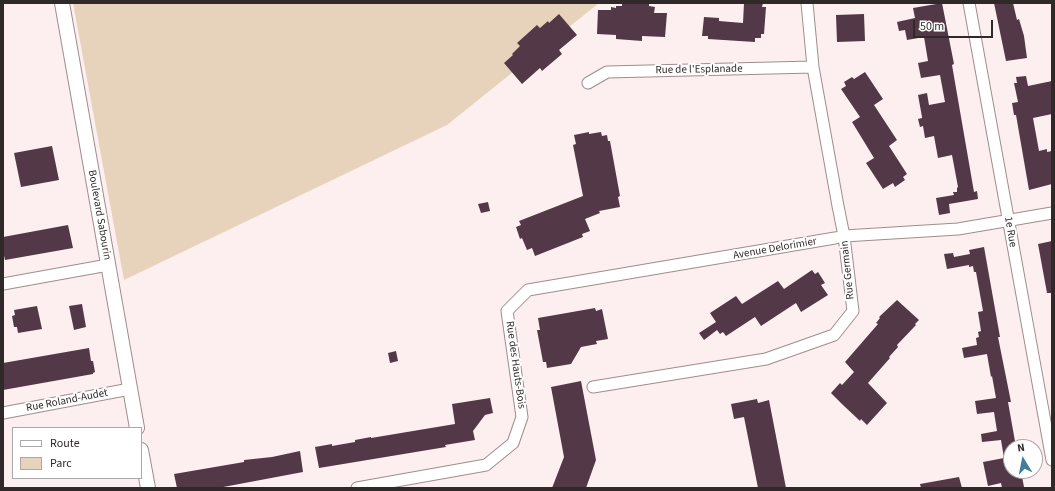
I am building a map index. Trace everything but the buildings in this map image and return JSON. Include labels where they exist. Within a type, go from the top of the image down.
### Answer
[{"type":"street","name":"Boulevard Sabourin","points":[[62,3],[137,427]]},
{"type":"street","name":"Rue Germain","points":[[593,387],[766,359],[834,335],[852,311],[844,236],[813,67],[807,3]]},
{"type":"street","name":"1e Rue","points":[[969,3],[1052,460]]},
{"type":"street","name":"Rue de l'Esplanade","points":[[588,83],[607,72],[813,67]]},
{"type":"street","name":"Avenue Delorimier","points":[[507,311],[528,290],[844,236],[958,229],[1052,213]]},
{"type":"street","points":[[3,284],[108,265]]},
{"type":"street","name":"Rue des Hauts-Bois","points":[[357,488],[486,465],[512,443],[522,417],[507,311]]},
{"type":"street","name":"Rue Roland-Audet","points":[[3,413],[130,389]]},
{"type":"street","points":[[142,455],[148,488]]},
{"type":"green space","points":[[73,3],[599,3],[447,125],[124,280]]}]
